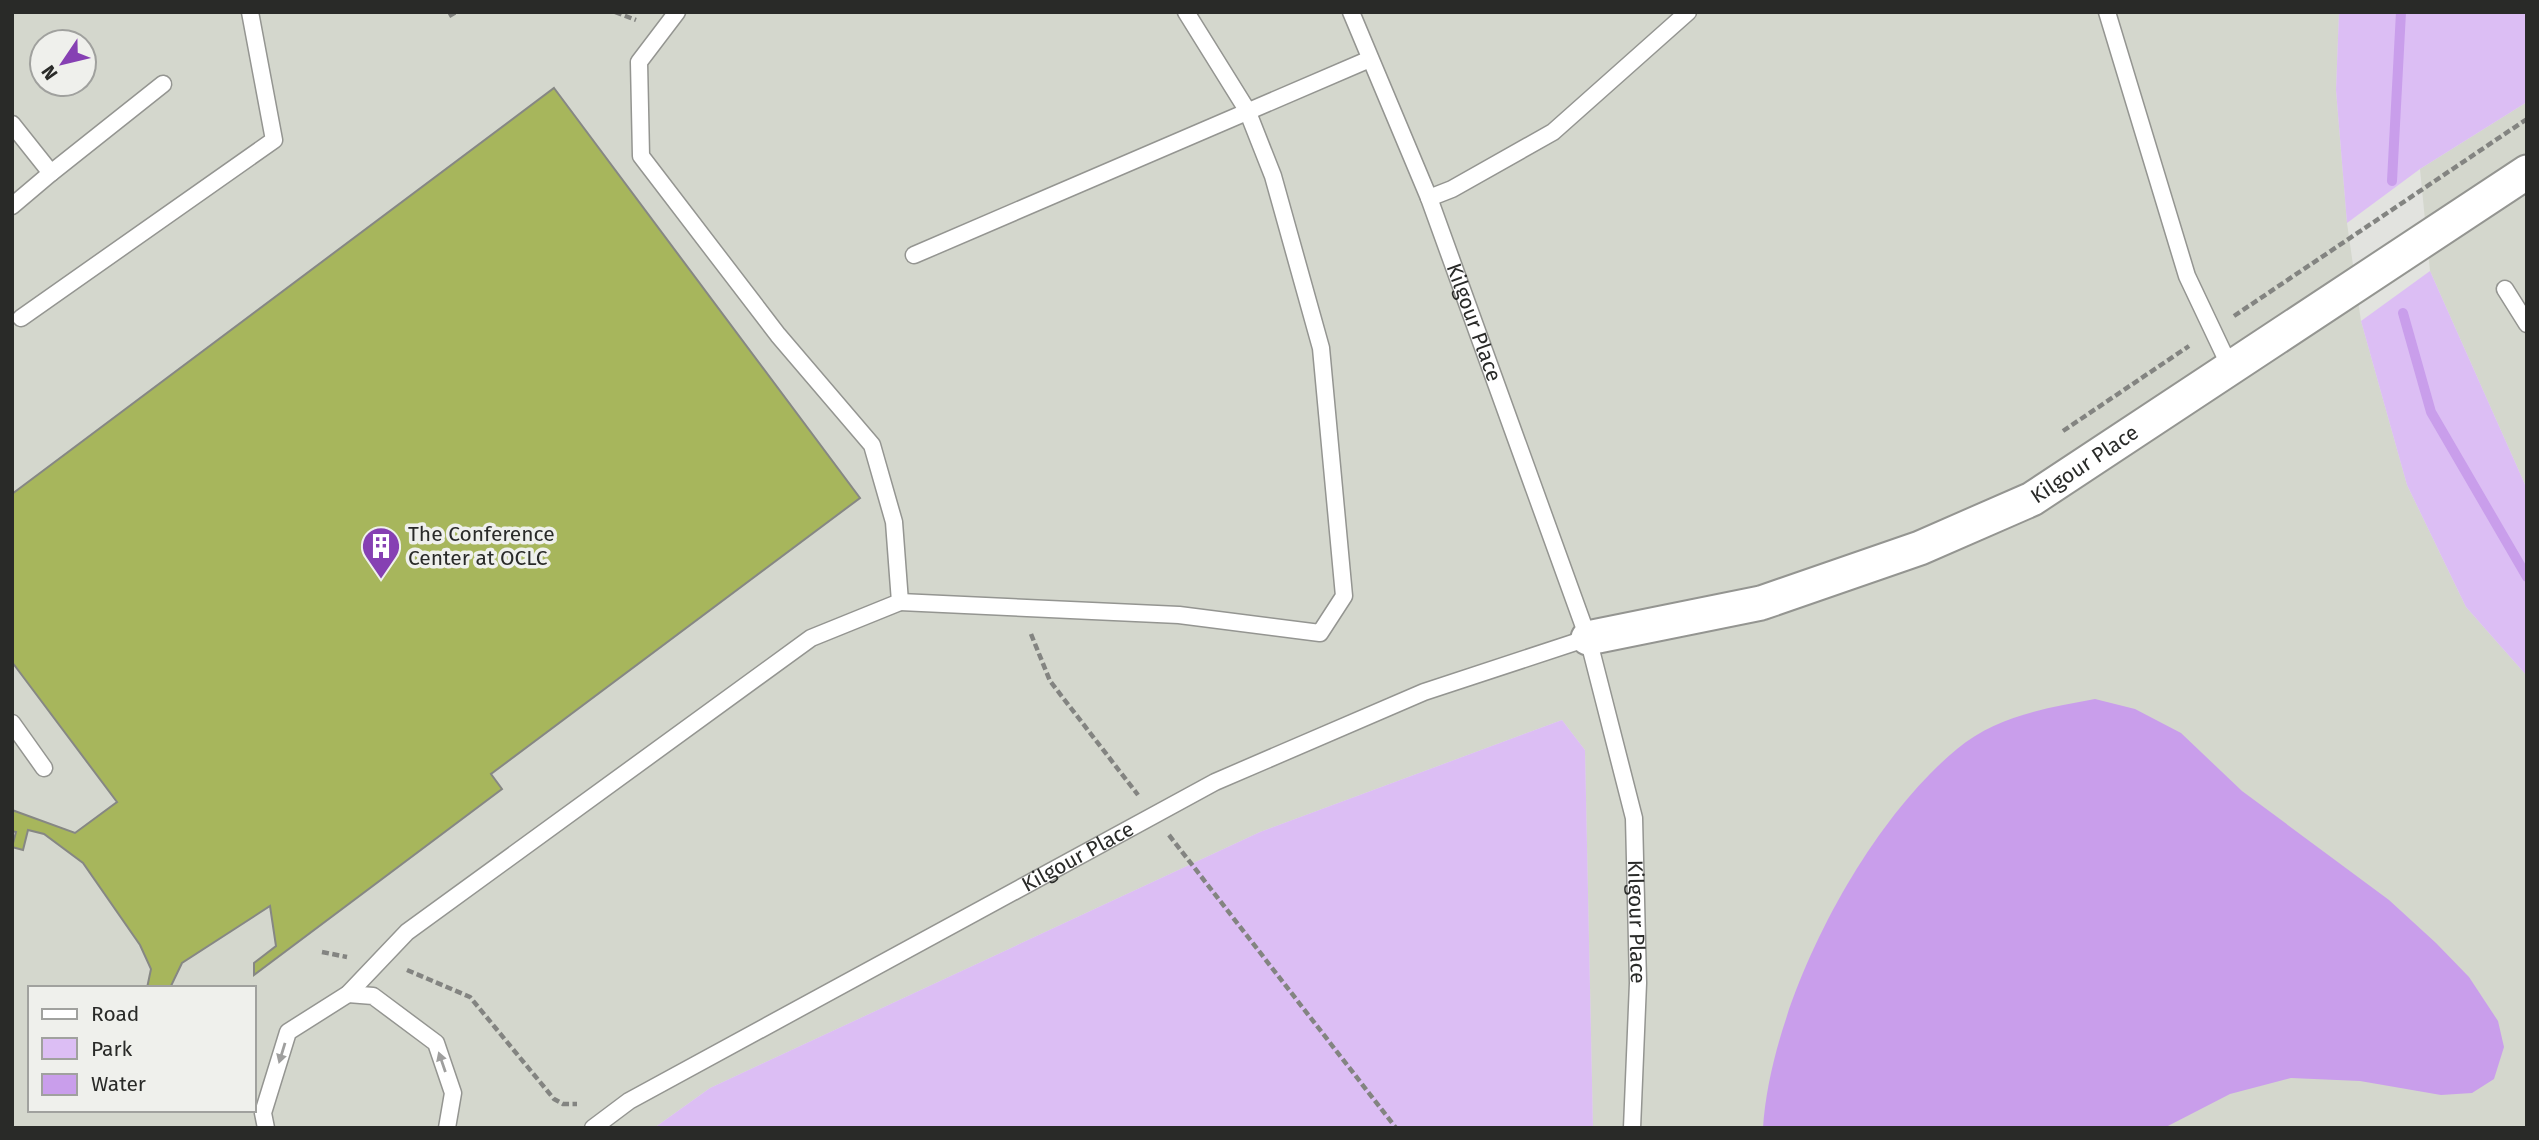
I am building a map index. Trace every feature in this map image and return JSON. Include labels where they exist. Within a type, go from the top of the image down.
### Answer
[{"type":"street","name":"Kilgour Place","points":[[1588,638],[1761,603],[1920,548],[2032,499],[2526,175]]},
{"type":"lane","points":[[21,318],[274,139],[250,12]]},
{"type":"lane","points":[[677,12],[639,62],[641,156],[778,335],[872,445],[894,522],[901,602]]},
{"type":"lane","points":[[266,1128],[263,1113],[288,1032],[348,994],[407,932],[811,638],[901,602],[1179,615],[1320,633],[1344,597],[1321,348],[1273,176],[1247,110],[1186,12]]},
{"type":"lane","name":"Kilgour Place","points":[[1351,12],[1429,198],[1588,638],[1634,818],[1638,983],[1632,1128]]},
{"type":"lane","points":[[1429,198],[1452,189],[1553,132],[1688,12]]},
{"type":"lane","points":[[2106,12],[2187,276],[2231,369]]},
{"type":"lane","points":[[914,255],[1370,59]]},
{"type":"lane","points":[[12,206],[163,84]]},
{"type":"lane","points":[[12,124],[51,173]]},
{"type":"lane","points":[[2505,289],[2527,324]]},
{"type":"lane","name":"Kilgour Place","points":[[593,1128],[613,1113],[741,1039],[1215,782],[1424,692],[1588,638]]},
{"type":"lane","points":[[12,723],[44,768]]},
{"type":"lane","points":[[348,994],[373,996],[436,1043],[453,1093],[447,1128]]},
{"type":"path","points":[[449,16],[456,12]]},
{"type":"path","points":[[2063,431],[2527,119]]},
{"type":"path","points":[[1019,608],[1050,681],[1396,1128]]},
{"type":"path","points":[[322,952],[410,971],[470,997],[554,1099],[563,1104],[600,1104],[613,1113]]},
{"type":"shaded area","points":[[12,12],[2339,12],[2336,90],[2347,223],[2361,321],[2407,485],[2466,607],[2527,676],[2527,1128],[1593,1128],[1585,750],[1562,720],[1260,832],[710,1088],[654,1128],[12,1128]]},
{"type":"shaded area","points":[[2527,102],[2527,489],[2430,271],[2420,169]]},
{"type":"green space","points":[[2339,12],[2527,12],[2527,102],[2420,169],[2347,223],[2336,90]]},
{"type":"green space","points":[[2430,271],[2527,489],[2527,676],[2466,607],[2407,485],[2361,321]]},
{"type":"green space","points":[[1562,720],[1585,750],[1593,1128],[654,1128],[710,1088],[1260,832]]},
{"type":"water","points":[[2095,699],[2135,709],[2181,733],[2242,791],[2389,900],[2436,943],[2469,977],[2498,1021],[2504,1047],[2494,1079],[2472,1093],[2441,1095],[2360,1081],[2291,1078],[2230,1094],[2164,1128],[1763,1128],[1770,1079],[1783,1028],[1803,974],[1827,922],[1887,824],[1921,783],[1972,738],[2022,715]]},
{"type":"building","name":"The Conference Center at OCLC","points":[[554,88],[860,498],[491,774],[502,789],[254,975],[254,963],[276,946],[270,906],[182,963],[171,986],[147,986],[151,969],[140,945],[83,863],[44,834],[28,830],[23,850],[12,847],[16,832],[12,831],[12,810],[75,833],[117,802],[12,662],[12,494]]},
{"type":"waterway","points":[[2392,181],[2401,12]]},
{"type":"waterway","points":[[2403,313],[2431,412],[2527,577]]},
{"type":"place","name":"The Conference Center at OCLC","points":[[381,580]]}]
